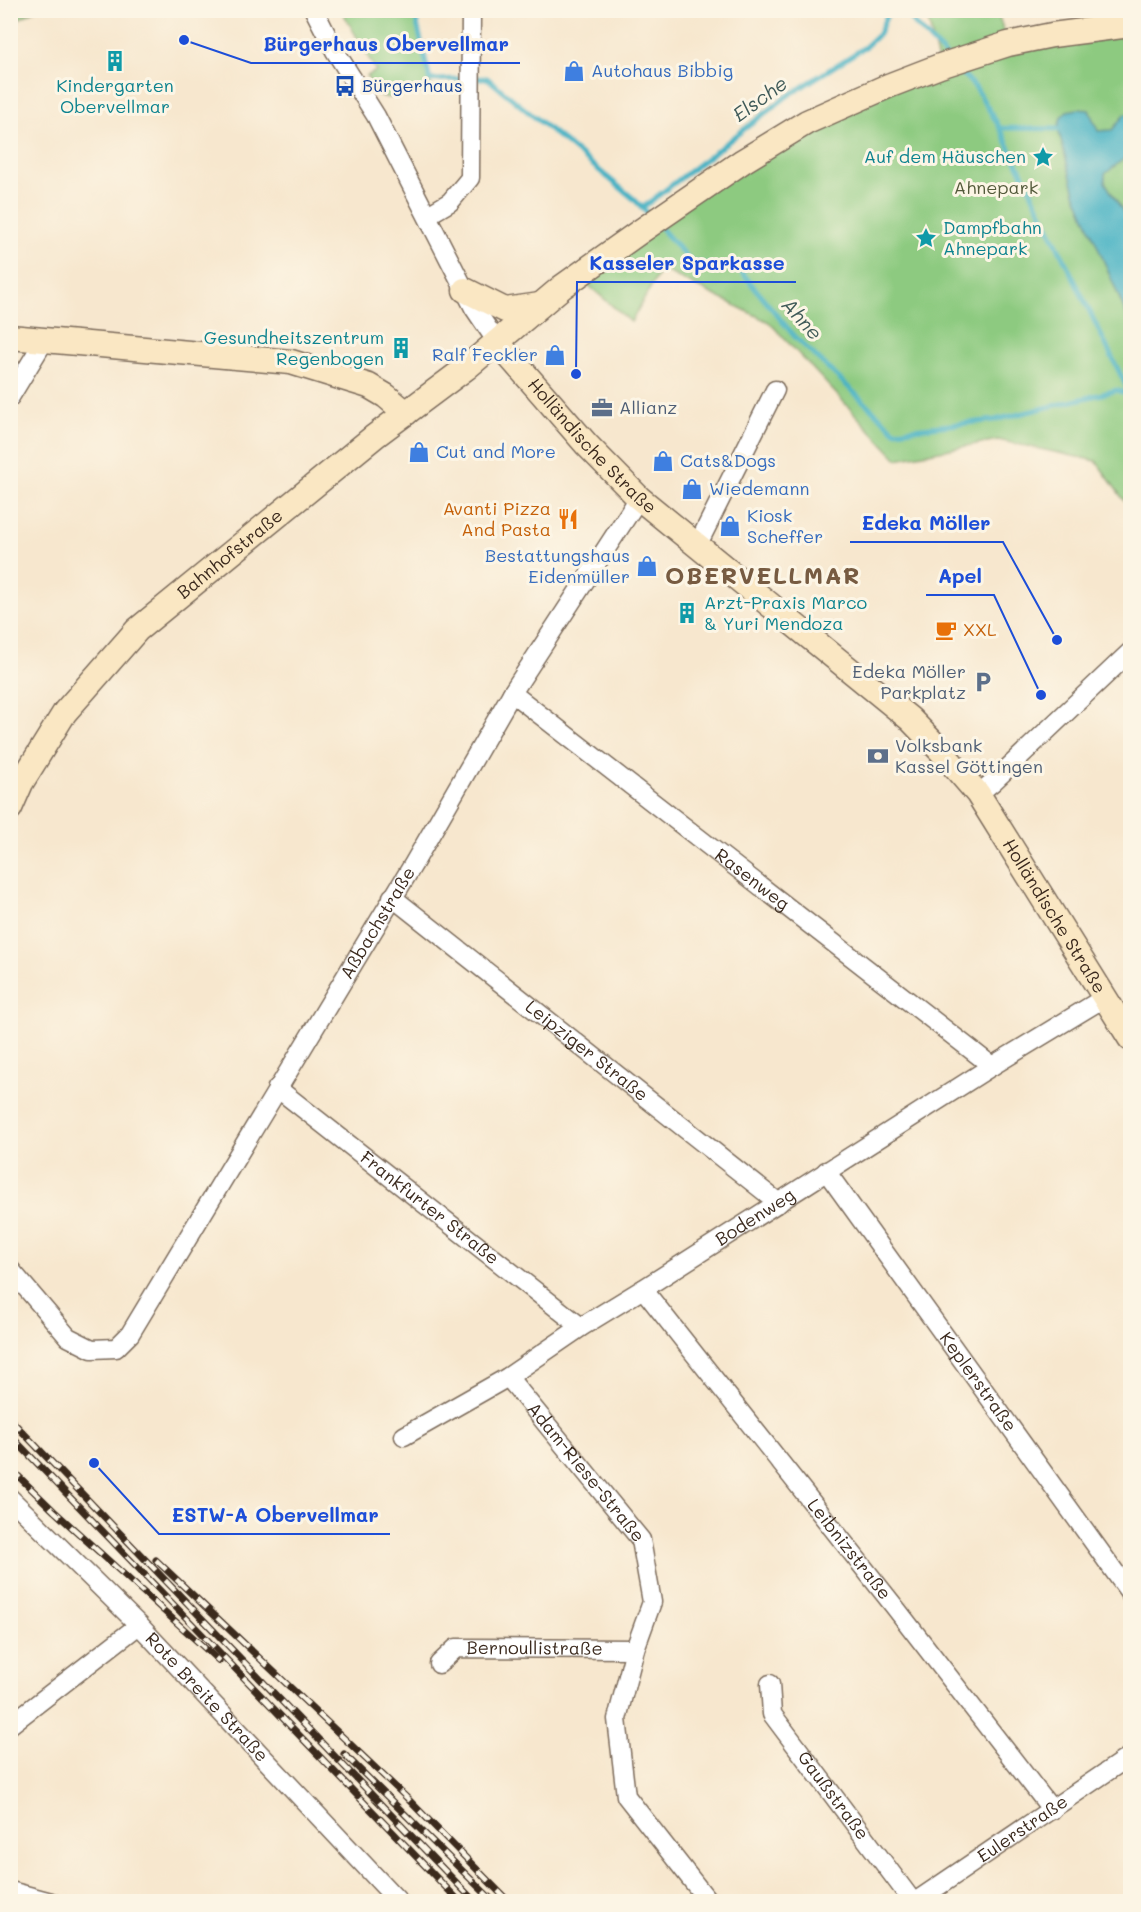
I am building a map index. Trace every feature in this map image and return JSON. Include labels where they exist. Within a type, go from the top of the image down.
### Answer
[{"type":"main road","name":"Bahnhofstraße","points":[[10,808],[21,783],[65,712],[137,630],[375,436],[497,342],[540,305],[638,233],[743,161],[807,122],[888,86],[1008,44],[1131,25]]},
{"type":"main road","points":[[465,290],[505,310],[540,305]]},
{"type":"main road","points":[[10,337],[291,362],[369,386],[386,396],[406,413]]},
{"type":"main road","name":"Holländische Straße","points":[[497,342],[587,445],[639,498],[910,719],[941,750],[978,794],[1131,1038]]},
{"type":"street","name":"Holländische Straße","points":[[314,10],[335,51],[376,116],[474,308],[497,342]]},
{"type":"street","points":[[428,215],[450,202],[470,178],[471,10]]},
{"type":"street","points":[[10,397],[44,341]]},
{"type":"street","points":[[697,546],[775,390]]},
{"type":"street","name":"Aßbachstraße","points":[[10,1269],[68,1336],[92,1349],[116,1348],[130,1334],[513,693],[639,498]]},
{"type":"street","points":[[978,794],[1131,652]]},
{"type":"street","name":"Rasenweg","points":[[513,693],[992,1066]]},
{"type":"street","name":"Leipziger Straße","points":[[392,897],[779,1203]]},
{"type":"street","name":"Bodenweg","points":[[404,1436],[508,1377],[581,1327],[826,1171],[1104,998]]},
{"type":"street","name":"Frankfurter Straße","points":[[277,1088],[581,1327]]},
{"type":"street","name":"Keplerstraße","points":[[826,1171],[1131,1593]]},
{"type":"street","name":"Leibnizstraße","points":[[643,1289],[1053,1810]]},
{"type":"street","name":"Adam-Riese-Straße","points":[[508,1377],[641,1540],[652,1602],[635,1649],[617,1719],[626,1796],[709,1902]]},
{"type":"street","name":"Rote Breite Straße","points":[[10,1498],[139,1625],[399,1902]]},
{"type":"street","points":[[10,1725],[139,1625]]},
{"type":"street","name":"Bernoullistraße","points":[[439,1664],[456,1648],[635,1649]]},
{"type":"street","name":"Gaußstraße","points":[[770,1684],[772,1714],[914,1902]]},
{"type":"street","name":"Eulerstraße","points":[[914,1902],[1131,1756]]},
{"type":"street","points":[[10,1891],[51,1902]]},
{"type":"green space","points":[[11,10],[34,10],[34,11],[11,23]]},
{"type":"green space","points":[[342,11],[413,11],[432,90],[388,98],[376,94],[367,76],[376,71]]},
{"type":"green space","name":"Ahnepark","points":[[926,11],[997,11],[1008,44],[1130,27],[1130,509],[1096,461],[998,440],[897,459],[769,322],[661,269],[631,322],[578,276],[743,161],[939,66]]},
{"type":"water","points":[[1089,110],[1098,131],[1112,130],[1125,114],[1130,115],[1130,154],[1105,174],[1105,182],[1130,223],[1130,316],[1127,316],[1075,193],[1058,129],[1061,117],[1067,111]]},
{"type":"waterway","name":"Ahne","points":[[414,10],[430,80],[487,78],[634,199],[651,217]]},
{"type":"waterway","name":"Elsche","points":[[642,208],[786,97],[865,47],[879,34],[889,10]]},
{"type":"waterway","name":"Elsche","points":[[907,10],[912,21],[947,57]]},
{"type":"waterway","name":"Elsche","points":[[957,68],[976,88],[1000,128],[1058,129]]},
{"type":"waterway","name":"Elsche","points":[[1000,128],[1130,394]]},
{"type":"waterway","name":"Ahne","points":[[659,226],[691,262],[740,270],[795,337],[895,431],[995,420],[1118,390],[1130,396]]},
{"type":"railway","points":[[10,1419],[475,1902]]},
{"type":"railway","points":[[10,1435],[460,1902]]},
{"type":"railway","points":[[10,1468],[219,1661]]},
{"type":"railway","points":[[156,1560],[406,1797],[509,1902]]},
{"type":"railway","points":[[344,1754],[494,1902]]},
{"type":"place","name":"Bürgerhaus Obervellmar","points":[[184,40]]},
{"type":"place","name":"Kindergarten Obervellmar","points":[[115,61]]},
{"type":"place","name":"Autohaus Bibbig","points":[[574,71]]},
{"type":"place","name":"Bürgerhaus","points":[[345,86]]},
{"type":"place","name":"Auf dem Häuschen","points":[[1043,157]]},
{"type":"place","name":"Dampfbahn Ahnepark","points":[[926,238]]},
{"type":"place","name":"Gesundheitszentrum Regenbogen","points":[[401,348]]},
{"type":"place","name":"Ralf Feckler","points":[[555,355]]},
{"type":"place","name":"Kasseler Sparkasse","points":[[576,374]]},
{"type":"place","name":"Allianz","points":[[602,408]]},
{"type":"place","name":"Cut and More","points":[[419,452]]},
{"type":"place","name":"Cats&Dogs","points":[[663,461]]},
{"type":"place","name":"Wiedemann","points":[[692,489]]},
{"type":"place","name":"Avanti Pizza And Pasta","points":[[568,519]]},
{"type":"place","name":"Kiosk Scheffer","points":[[730,526]]},
{"type":"place","name":"Bestattungshaus Eidenmüller","points":[[647,566]]},
{"type":"place","name":"Arzt-Praxis Marco & Yuri Mendoza","points":[[687,613]]},
{"type":"place","name":"XXL","points":[[946,630]]},
{"type":"place","name":"Edeka Möller","points":[[1057,640]]},
{"type":"place","name":"Edeka Möller Parkplatz","points":[[983,682]]},
{"type":"place","name":"Apel","points":[[1041,695]]},
{"type":"place","name":"Volksbank Kassel Göttingen","points":[[878,756]]},
{"type":"place","name":"ESTW-A Obervellmar","points":[[94,1463]]},
{"type":"district","name":"OBERVELLMAR","points":[[763,576]]}]
